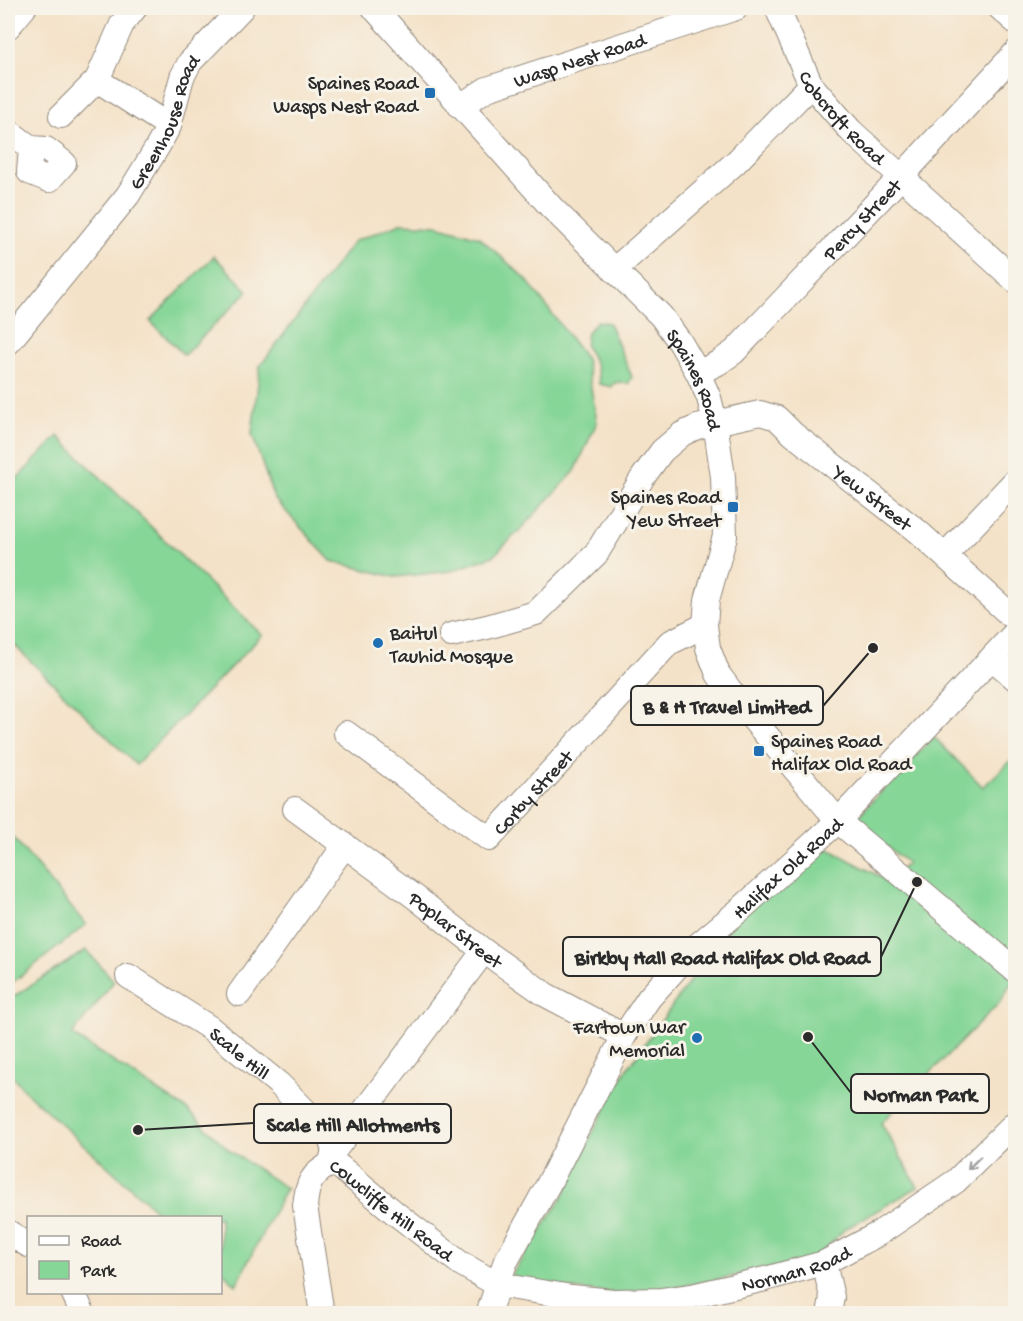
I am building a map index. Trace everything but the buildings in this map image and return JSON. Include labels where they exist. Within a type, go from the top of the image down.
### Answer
[{"type":"street","points":[[8,27],[24,8]]},
{"type":"street","points":[[61,116],[97,80],[122,24],[135,8]]},
{"type":"street","name":"Greenhouse Road","points":[[8,343],[128,195],[169,126],[182,77],[190,62],[242,8]]},
{"type":"street","name":"Spaines Road","points":[[374,8],[550,207],[661,316],[698,373],[709,398],[723,477],[725,536],[707,600],[705,625],[708,648],[718,674],[838,820],[1016,971]]},
{"type":"street","name":"Wasp Nest Road","points":[[460,106],[487,88],[736,8]]},
{"type":"street","name":"Cobcroft Road","points":[[777,8],[811,85],[851,131],[1016,281]]},
{"type":"street","points":[[1000,8],[1016,22]]},
{"type":"street","name":"Percy Street","points":[[698,373],[734,352],[902,176],[1016,52]]},
{"type":"street","points":[[97,80],[169,126]]},
{"type":"street","points":[[614,270],[736,162],[811,85]]},
{"type":"street","points":[[8,131],[31,148]]},
{"type":"street","name":"Yew Street","points":[[451,635],[536,613],[596,554],[643,477],[662,451],[682,434],[697,427],[760,413],[777,418],[793,434],[945,555],[1016,620]]},
{"type":"street","points":[[945,555],[1016,480]]},
{"type":"street","name":"Corby Street","points":[[346,733],[489,839],[669,643],[705,625]]},
{"type":"street","name":"Halifax Old Road","points":[[488,1314],[506,1263],[624,1036],[649,998],[692,950],[742,908],[838,820],[1016,632]]},
{"type":"street","points":[[992,658],[1016,679]]},
{"type":"street","name":"Poplar Street","points":[[295,809],[546,995],[624,1036]]},
{"type":"street","points":[[239,994],[345,845]]},
{"type":"street","points":[[332,1157],[484,951]]},
{"type":"street","name":"Scale Hill","points":[[128,976],[210,1028],[279,1084],[329,1135],[332,1157]]},
{"type":"street","name":"Norman Road","points":[[498,1285],[572,1297],[614,1307],[692,1296],[824,1263],[878,1234],[956,1181],[1016,1122]]},
{"type":"street","name":"Cowcliffe Hill Road","points":[[322,1314],[305,1206],[307,1190],[312,1179],[332,1157],[340,1167],[395,1213],[460,1263],[498,1285]]},
{"type":"street","points":[[8,1232],[27,1244]]},
{"type":"street","points":[[824,1263],[832,1296],[829,1314]]},
{"type":"street","points":[[73,1294],[83,1314]]},
{"type":"green space","points":[[401,223],[437,225],[479,237],[526,279],[586,359],[597,422],[575,471],[493,556],[451,571],[395,577],[331,561],[274,498],[252,434],[260,366],[354,241]]},
{"type":"green space","points":[[214,256],[248,291],[184,355],[150,321]]},
{"type":"green space","points":[[597,321],[609,323],[632,377],[628,384],[614,383],[612,387],[599,384],[595,364],[585,346],[587,332]]},
{"type":"green space","points":[[58,436],[262,635],[136,765],[8,639],[8,488]]},
{"type":"green space","points":[[934,737],[983,787],[1015,757],[1015,977],[1000,1002],[881,1123],[918,1187],[845,1229],[814,1260],[634,1296],[507,1282],[564,1195],[593,1132],[625,1072],[742,908],[784,881],[827,848],[890,882],[907,863],[854,820]]},
{"type":"green space","points":[[8,831],[86,925],[8,986]]},
{"type":"green space","points":[[86,950],[114,981],[72,1035],[188,1110],[229,1150],[286,1188],[236,1285],[222,1271],[222,1216],[162,1216],[26,1092],[8,1071],[8,1000]]},
{"type":"place","name":"Spaines Road Wasps Nest Road","points":[[430,93]]},
{"type":"place","name":"Spaines Road Yew Street","points":[[733,507]]},
{"type":"place","name":"Baitul Tauhid Mosque","points":[[378,643]]},
{"type":"place","name":"B & H Travel Limited","points":[[873,648]]},
{"type":"place","name":"Spaines Road Halifax Old Road","points":[[759,751]]},
{"type":"place","name":"Birkby Hall Road Halifax Old Road","points":[[917,882]]},
{"type":"place","name":"Norman Park","points":[[808,1037]]},
{"type":"place","name":"Fartown War Memorial","points":[[697,1038]]},
{"type":"place","name":"Scale Hill Allotments","points":[[138,1130]]}]
